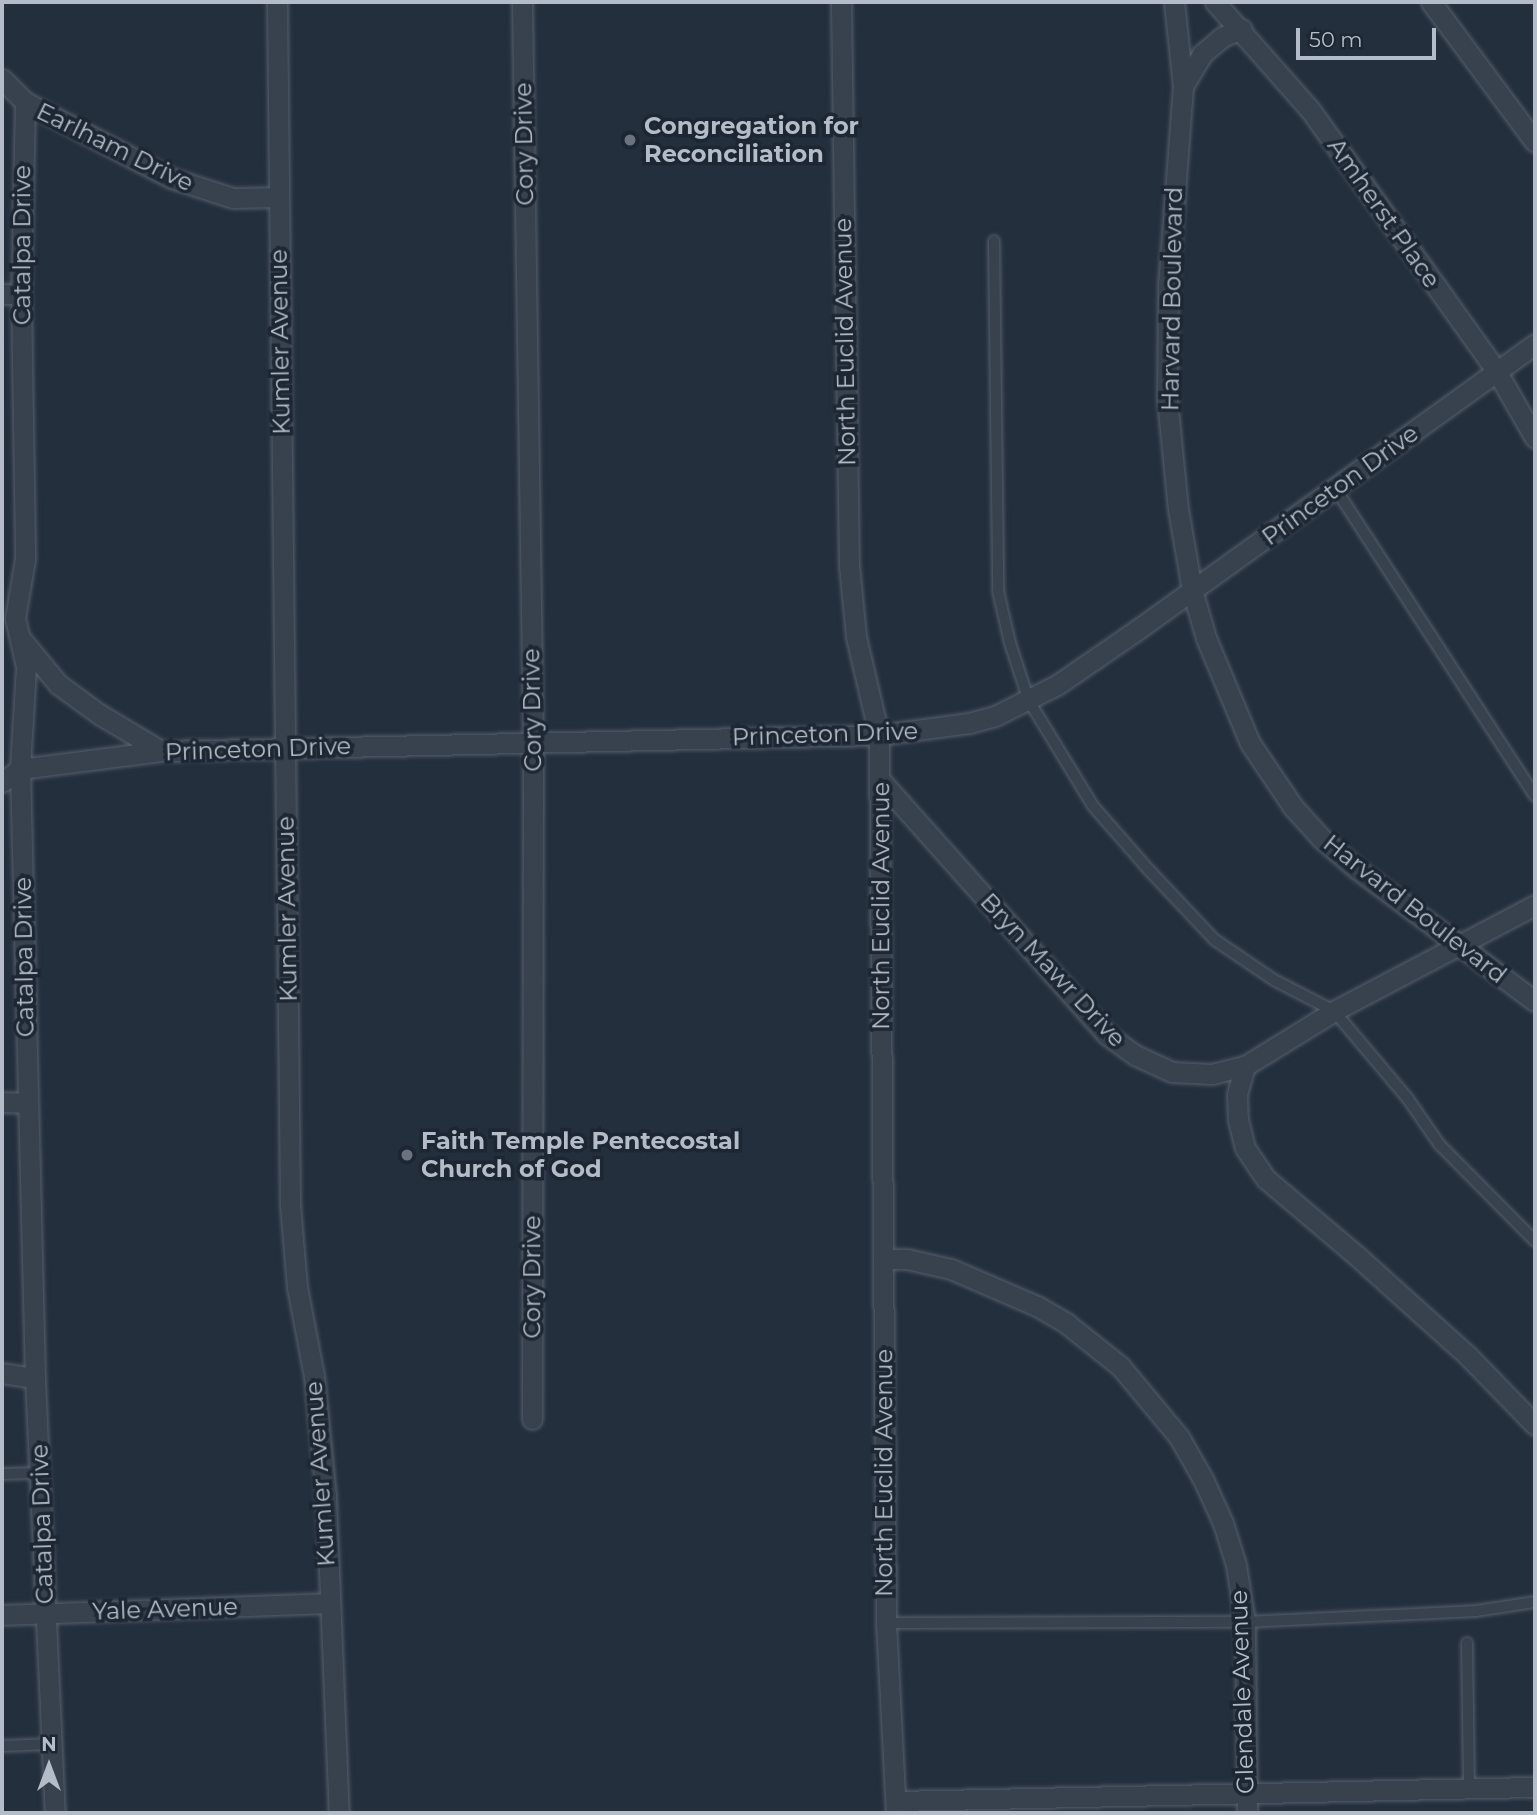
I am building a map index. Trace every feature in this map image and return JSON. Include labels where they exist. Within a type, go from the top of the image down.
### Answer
[{"type":"street","name":"Kumler Avenue","points":[[277,2],[290,1205],[297,1287],[314,1376],[321,1439],[339,1813]]},
{"type":"street","name":"Cory Drive","points":[[522,2],[533,742],[532,1419]]},
{"type":"street","name":"North Euclid Avenue","points":[[841,2],[849,565],[861,665],[879,735],[886,1623],[896,1807]]},
{"type":"street","name":"Harvard Boulevard","points":[[1174,2],[1183,86],[1177,137],[1166,343],[1171,455],[1192,590],[1206,638],[1240,723],[1265,769],[1293,807],[1331,847],[1535,1001]]},
{"type":"street","name":"Amherst Place","points":[[1215,2],[1311,111],[1497,372],[1535,438]]},
{"type":"street","points":[[1431,2],[1535,142]]},
{"type":"street","points":[[1183,86],[1202,54],[1222,37],[1241,29]]},
{"type":"street","name":"Earlham Drive","points":[[2,79],[25,102],[138,164],[189,185],[233,198],[278,197]]},
{"type":"street","name":"Catalpa Drive","points":[[25,102],[11,294],[24,559],[9,612],[21,639],[26,667],[20,769],[28,1103],[35,1378],[55,1813]]},
{"type":"street","name":"Princeton Drive","points":[[2,782],[20,769],[161,751],[879,735],[969,723],[1029,701],[1192,590],[1535,344]]},
{"type":"street","points":[[21,639],[58,684],[99,714],[161,751]]},
{"type":"street","name":"Bryn Mawr Drive","points":[[880,780],[1106,1034],[1135,1055],[1172,1072],[1212,1073],[1245,1066]]},
{"type":"street","points":[[1535,905],[1334,1011],[1245,1066],[1237,1094],[1238,1120],[1245,1148],[1266,1179],[1468,1356],[1535,1425]]},
{"type":"street","points":[[2,1101],[28,1103]]},
{"type":"street","name":"Glendale Avenue","points":[[883,1259],[907,1259],[951,1269],[1013,1293],[1066,1324],[1120,1366],[1164,1417],[1203,1479],[1223,1523],[1236,1565],[1245,1622],[1247,1804]]},
{"type":"street","points":[[2,1373],[35,1378]]},
{"type":"street","name":"Yale Avenue","points":[[2,1615],[329,1603]]},
{"type":"street","points":[[896,1807],[1247,1804],[1535,1787]]},
{"type":"lane","points":[[994,241],[998,591],[1010,643],[1029,701],[1093,806],[1215,940],[1274,979],[1334,1011],[1408,1099],[1439,1144],[1535,1241]]},
{"type":"lane","points":[[1335,488],[1535,796]]},
{"type":"lane","points":[[2,1474],[40,1474]]},
{"type":"lane","points":[[886,1623],[1245,1622],[1476,1611],[1535,1602]]},
{"type":"lane","points":[[1467,1643],[1469,1789]]},
{"type":"lane","points":[[2,1746],[52,1744]]},
{"type":"place","name":"Congregation for Reconciliation","points":[[630,140]]},
{"type":"place","name":"Faith Temple Pentecostal Church of God","points":[[407,1155]]}]
